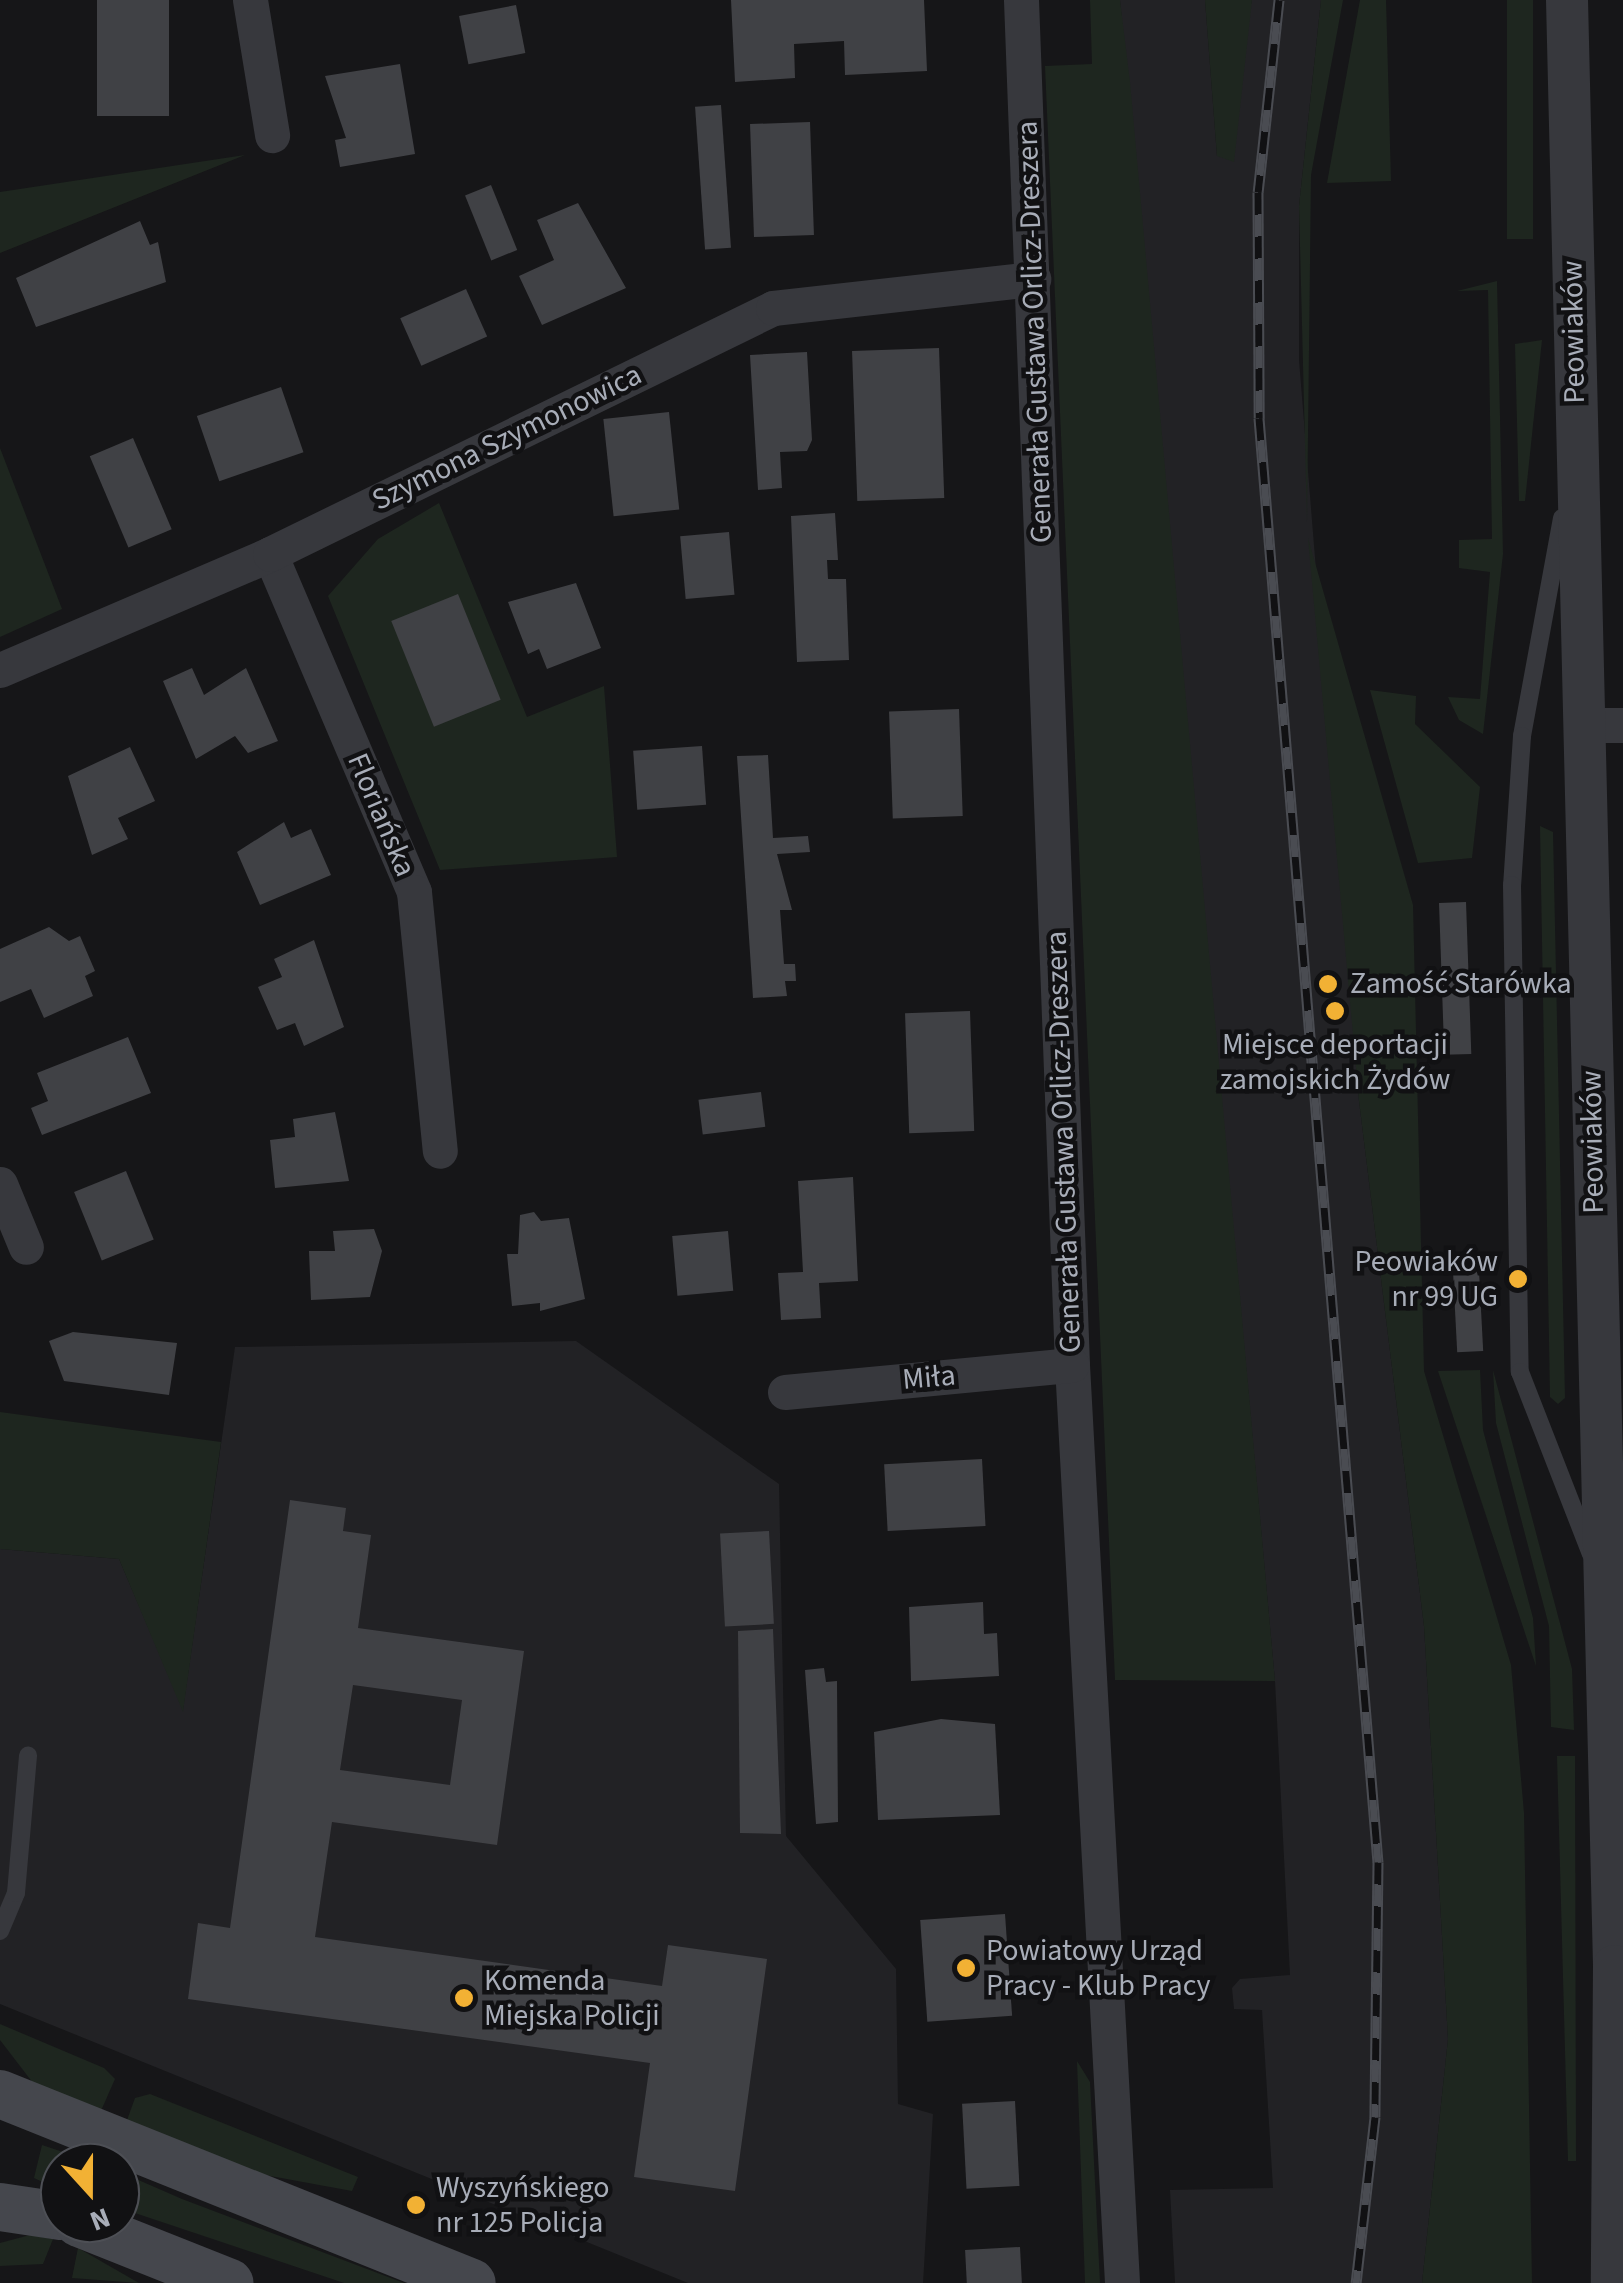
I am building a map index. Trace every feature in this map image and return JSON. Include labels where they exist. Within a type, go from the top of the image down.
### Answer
[{"type":"main road","points":[[0,2094],[144,2156],[472,2283]]},
{"type":"main road","points":[[0,2207],[40,2213]]},
{"type":"main road","points":[[129,2243],[230,2283]]},
{"type":"street","points":[[250,0],[272,135]]},
{"type":"street","name":"Generała Gustawa Orlicz-Dreszera","points":[[1021,0],[1072,1365],[1122,2283]]},
{"type":"street","name":"Peowiaków","points":[[1567,0],[1577,439],[1603,725],[1611,1384],[1604,1584],[1612,2283]]},
{"type":"street","name":"Szymona Szymonowica","points":[[0,670],[270,554],[773,308],[1034,279]]},
{"type":"street","name":"Floriańska","points":[[270,554],[414,892],[440,1151]]},
{"type":"street","points":[[0,1184],[26,1246]]},
{"type":"street","name":"Miła","points":[[785,1392],[1072,1365]]},
{"type":"lane","points":[[1577,439],[1522,736],[1513,868],[1520,1372],[1604,1584]]},
{"type":"lane","points":[[0,1932],[16,1893],[28,1756]]},
{"type":"shaded area","points":[[1090,0],[1120,0],[1130,82],[1275,1681],[1115,1680],[1045,66],[1092,64]]},
{"type":"shaded area","points":[[1120,0],[1205,0],[1217,156],[1252,0],[1321,0],[1299,206],[1299,360],[1359,1101],[1424,1626],[1448,2039],[1422,2283],[1175,2283],[1170,2190],[1273,2188],[1262,2010],[1234,2009],[1232,1988],[1240,1979],[1290,1975],[1275,1681]]},
{"type":"shaded area","points":[[1205,0],[1252,0],[1234,162],[1217,156]]},
{"type":"shaded area","points":[[1321,0],[1343,0],[1311,175],[1307,523],[1299,206]]},
{"type":"shaded area","points":[[1360,0],[1386,0],[1391,181],[1327,183]]},
{"type":"shaded area","points":[[1507,0],[1533,0],[1533,239],[1507,239]]},
{"type":"shaded area","points":[[245,155],[0,253],[0,192]]},
{"type":"shaded area","points":[[1497,281],[1503,554],[1483,734],[1459,720],[1448,697],[1480,699],[1490,572],[1459,568],[1459,540],[1492,539],[1488,290],[1457,291]]},
{"type":"shaded area","points":[[1542,340],[1525,501],[1519,501],[1515,344]]},
{"type":"shaded area","points":[[0,448],[62,609],[0,637]]},
{"type":"shaded area","points":[[439,503],[527,717],[604,686],[617,857],[440,870],[328,596],[378,539]]},
{"type":"shaded area","points":[[1308,538],[1413,905],[1424,1371],[1511,1665],[1524,1813],[1532,2283],[1422,2283],[1448,2039],[1424,1626],[1359,1101]]},
{"type":"shaded area","points":[[1370,690],[1416,696],[1415,724],[1480,787],[1472,858],[1418,863]]},
{"type":"shaded area","points":[[1540,826],[1553,832],[1565,1398],[1558,1404],[1550,1397]]},
{"type":"shaded area","points":[[576,1341],[779,1484],[786,1836],[896,1969],[898,2104],[933,2114],[923,2283],[688,2283],[0,2004],[0,1549],[119,1559],[183,1709],[235,1347]]},
{"type":"shaded area","points":[[1480,1370],[1483,1430],[1533,1618],[1536,1666],[1438,1371]]},
{"type":"shaded area","points":[[1493,1370],[1572,1669],[1574,1730],[1551,1727],[1549,1626],[1496,1423]]},
{"type":"shaded area","points":[[0,1412],[221,1442],[183,1712],[119,1559],[0,1549]]},
{"type":"shaded area","points":[[1557,1756],[1575,1756],[1576,2161],[1568,2161]]},
{"type":"shaded area","points":[[0,2024],[104,2068],[115,2079],[100,2113],[33,2083],[0,2040]]},
{"type":"shaded area","points":[[1077,2061],[1090,2082],[1100,2283],[1085,2283]]},
{"type":"shaded area","points":[[150,2094],[358,2177],[352,2191],[254,2173],[126,2123],[135,2098]]},
{"type":"shaded area","points":[[40,2153],[40,2181],[34,2178]]},
{"type":"shaded area","points":[[140,2181],[404,2283],[344,2283],[140,2215]]},
{"type":"shaded area","points":[[30,2235],[40,2237],[40,2243],[51,2243],[43,2264],[0,2266],[0,2243]]},
{"type":"shaded area","points":[[78,2248],[139,2283],[72,2278]]},
{"type":"building","points":[[97,0],[169,0],[169,116],[97,116]]},
{"type":"building","points":[[731,0],[924,0],[927,71],[845,75],[844,41],[794,44],[795,78],[735,82]]},
{"type":"building","points":[[516,5],[525,53],[468,64],[459,16]]},
{"type":"building","points":[[400,64],[415,154],[340,167],[335,140],[346,138],[325,76]]},
{"type":"building","points":[[721,105],[731,248],[705,249],[695,107]]},
{"type":"building","points":[[810,122],[814,235],[754,237],[750,124]]},
{"type":"building","points":[[491,185],[517,250],[491,260],[465,195]]},
{"type":"building","points":[[578,203],[626,288],[542,325],[519,276],[554,260],[537,220]]},
{"type":"building","points":[[140,221],[150,245],[158,242],[166,282],[36,327],[16,278]]},
{"type":"building","points":[[466,289],[487,337],[421,366],[400,318]]},
{"type":"building","points":[[939,348],[944,498],[857,501],[852,351]]},
{"type":"building","points":[[807,352],[812,440],[807,451],[780,452],[782,488],[758,490],[750,355]]},
{"type":"building","points":[[281,387],[303,452],[219,481],[197,416]]},
{"type":"building","points":[[669,412],[679,509],[614,516],[603,419]]},
{"type":"building","points":[[133,438],[172,529],[128,547],[90,456]]},
{"type":"building","points":[[835,513],[838,560],[827,560],[828,579],[846,579],[849,660],[797,662],[791,516]]},
{"type":"building","points":[[729,532],[734,595],[686,599],[680,536]]},
{"type":"building","points":[[576,583],[601,648],[547,669],[539,649],[528,654],[508,602]]},
{"type":"building","points":[[458,594],[501,700],[434,727],[391,621]]},
{"type":"building","points":[[192,668],[204,695],[246,668],[278,741],[248,753],[235,736],[196,759],[163,681]]},
{"type":"building","points":[[959,709],[963,816],[893,818],[889,711]]},
{"type":"building","points":[[702,746],[706,805],[637,810],[633,751]]},
{"type":"building","points":[[130,747],[155,801],[118,818],[128,839],[92,855],[68,776]]},
{"type":"building","points":[[768,755],[773,838],[808,836],[810,852],[777,854],[792,910],[780,910],[784,964],[795,964],[796,981],[785,981],[787,996],[753,998],[737,756]]},
{"type":"building","points":[[284,822],[291,838],[311,829],[331,875],[260,905],[237,852]]},
{"type":"building","points":[[1466,902],[1471,1054],[1444,1055],[1439,903]]},
{"type":"building","points":[[49,927],[69,941],[80,936],[95,971],[85,976],[93,996],[44,1018],[31,989],[0,1002],[0,949]]},
{"type":"building","points":[[314,940],[344,1027],[304,1046],[295,1023],[277,1030],[258,987],[282,977],[274,959]]},
{"type":"building","points":[[970,1011],[974,1131],[909,1133],[905,1013]]},
{"type":"building","points":[[128,1037],[151,1093],[42,1135],[31,1108],[48,1101],[37,1073]]},
{"type":"building","points":[[761,1092],[765,1127],[703,1134],[698,1100]]},
{"type":"building","points":[[335,1112],[349,1181],[275,1188],[270,1140],[295,1137],[293,1119]]},
{"type":"building","points":[[126,1171],[154,1240],[102,1261],[74,1192]]},
{"type":"building","points":[[853,1177],[858,1281],[819,1283],[821,1318],[781,1320],[778,1273],[803,1272],[798,1181]]},
{"type":"building","points":[[534,1212],[541,1221],[569,1218],[585,1299],[540,1311],[540,1303],[512,1306],[507,1254],[518,1254],[520,1215]]},
{"type":"building","points":[[374,1229],[382,1251],[370,1297],[311,1300],[309,1251],[335,1251],[333,1231]]},
{"type":"building","points":[[728,1231],[733,1291],[677,1296],[672,1236]]},
{"type":"building","points":[[1479,1271],[1483,1351],[1457,1352],[1453,1272]]},
{"type":"building","points":[[73,1332],[177,1343],[169,1395],[64,1381],[49,1341]]},
{"type":"building","points":[[982,1459],[986,1526],[888,1531],[884,1464]]},
{"type":"building","points":[[290,1500],[346,1508],[343,1531],[371,1535],[358,1628],[524,1651],[497,1845],[332,1822],[315,1937],[662,1986],[668,1945],[767,1959],[735,2191],[634,2177],[650,2063],[188,1999],[198,1923],[230,1928]],"holes":[[[353,1685],[462,1700],[450,1785],[340,1770]]]},
{"type":"building","points":[[769,1531],[774,1624],[725,1626],[720,1534]]},
{"type":"building","points":[[983,1602],[984,1634],[997,1633],[999,1676],[911,1681],[909,1607]]},
{"type":"building","points":[[773,1629],[781,1834],[740,1833],[738,1631]]},
{"type":"building","points":[[824,1668],[826,1682],[837,1681],[838,1822],[816,1824],[805,1670]]},
{"type":"building","points":[[941,1719],[995,1724],[1000,1815],[878,1820],[874,1732]]},
{"type":"building","name":"Powiatowy Urząd Pracy - Klub Pracy","points":[[1005,1914],[1012,2016],[927,2022],[920,1920]]},
{"type":"building","points":[[1015,2101],[1019,2186],[967,2189],[962,2104]]},
{"type":"building","points":[[1020,2247],[1022,2283],[967,2283],[965,2250]]},
{"type":"railway","points":[[1279,0],[1258,192],[1259,418],[1378,1862],[1375,2117],[1356,2283]]},
{"type":"place","name":"Zamość Starówka","points":[[1328,984]]},
{"type":"place","name":"Miejsce deportacji zamojskich Żydów","points":[[1335,1011]]},
{"type":"place","name":"Peowiaków nr 99 UG","points":[[1518,1279]]},
{"type":"place","name":"Powiatowy Urząd Pracy - Klub Pracy","points":[[966,1968]]},
{"type":"place","name":"Komenda Miejska Policji","points":[[464,1998]]},
{"type":"place","name":"Wyszyńskiego nr 125 Policja","points":[[416,2205]]}]
